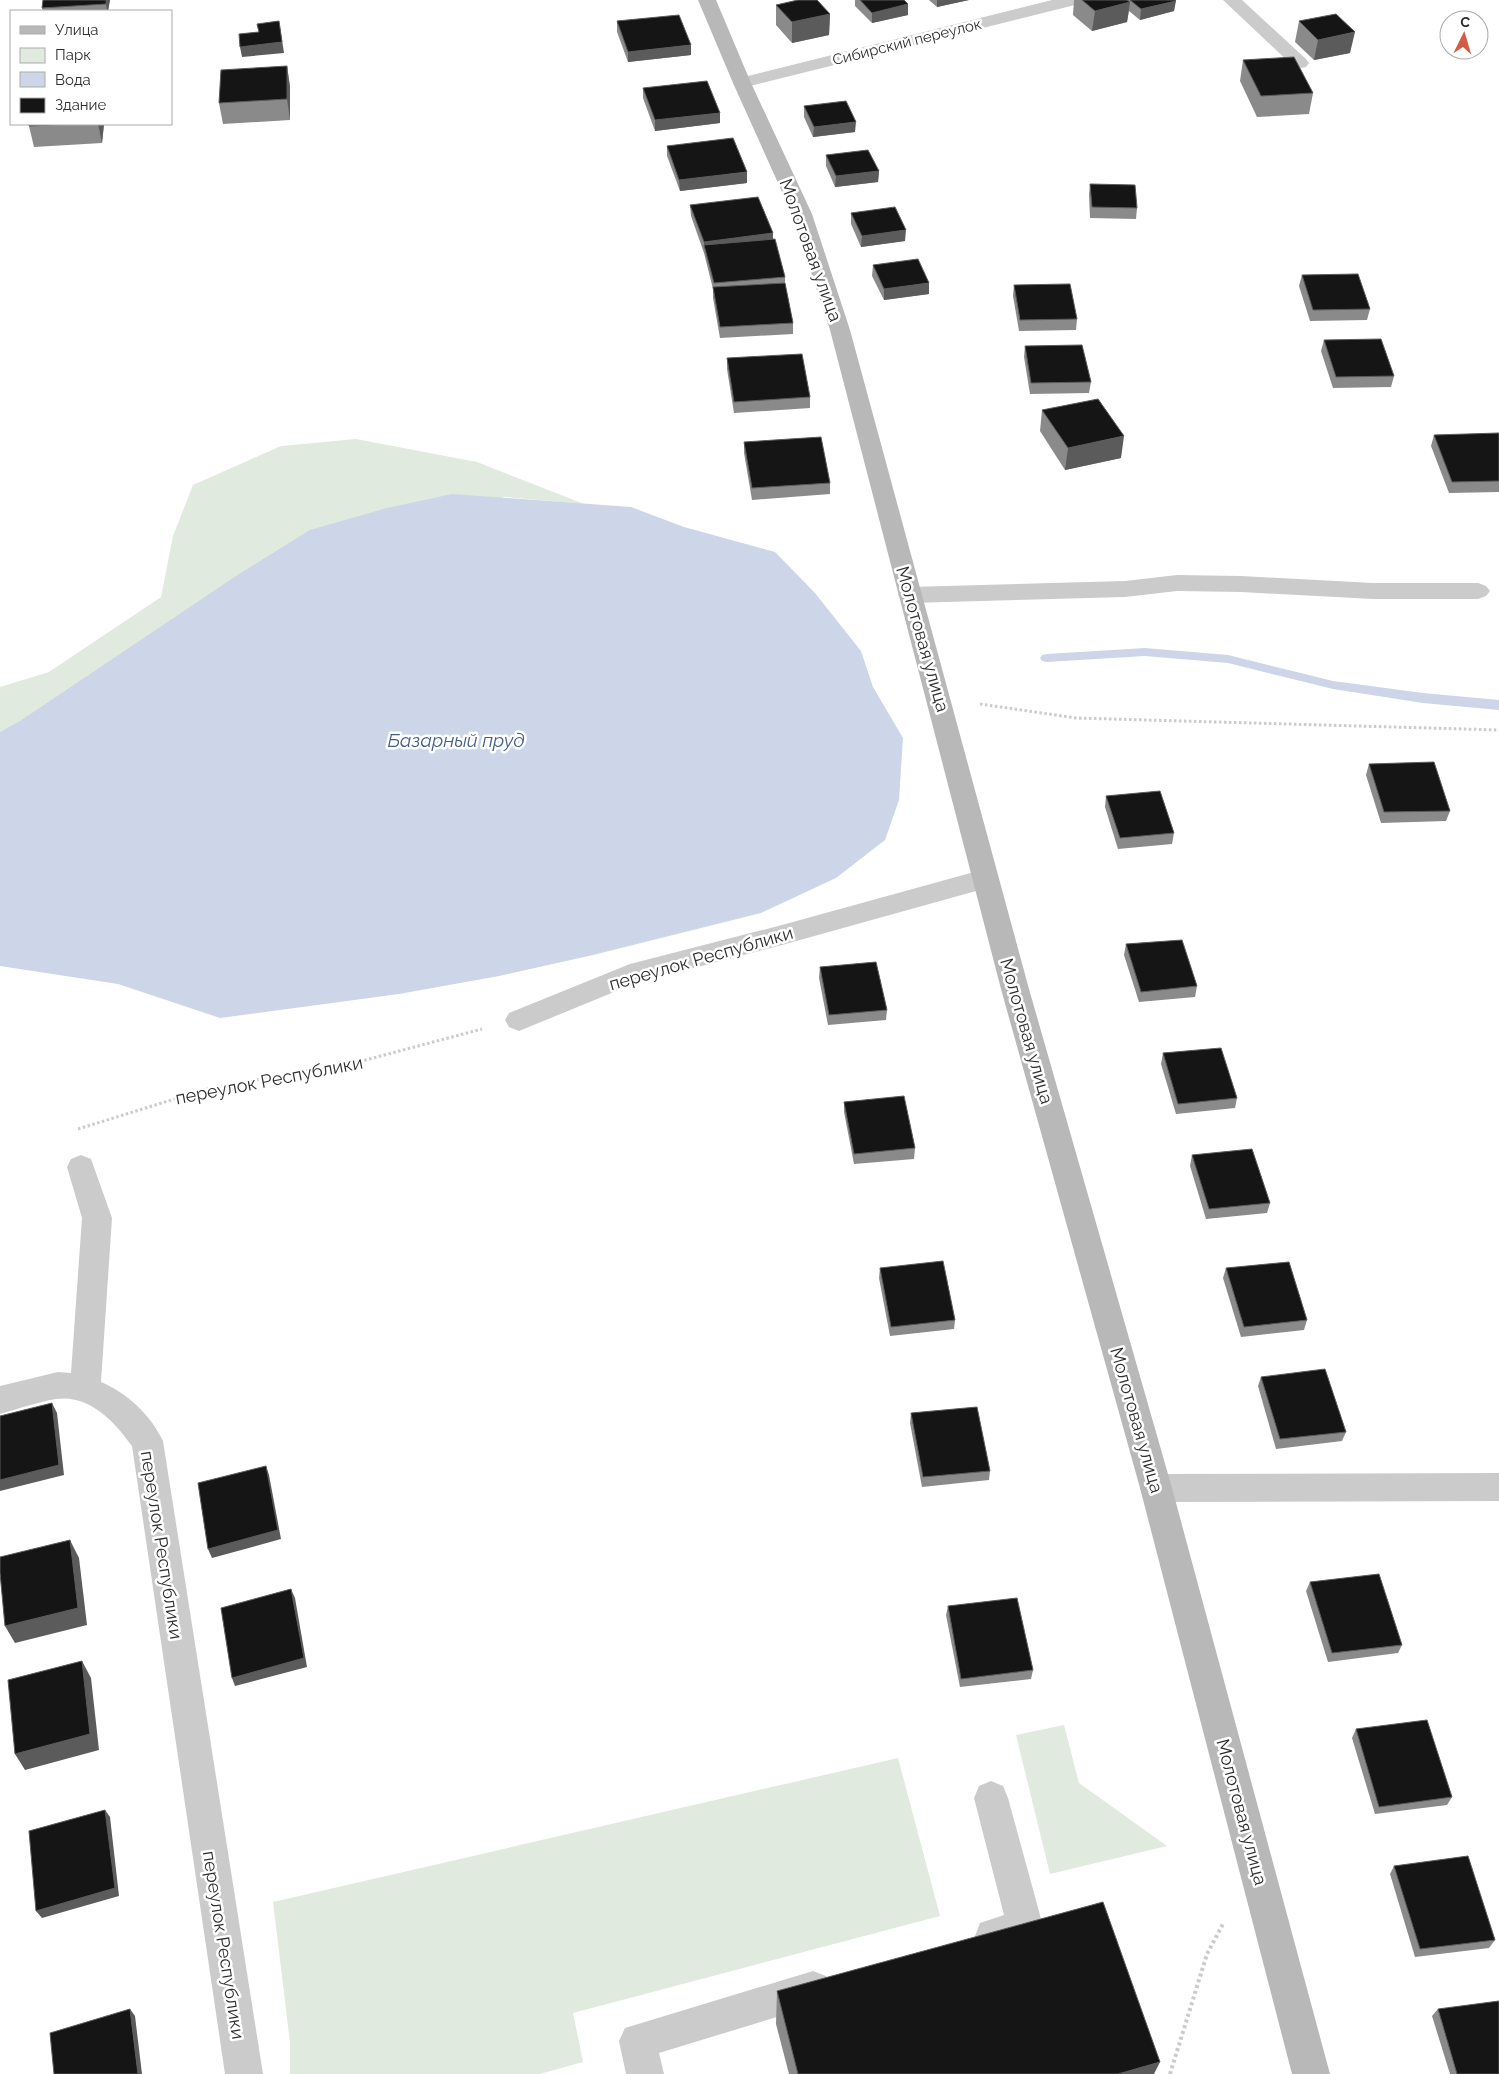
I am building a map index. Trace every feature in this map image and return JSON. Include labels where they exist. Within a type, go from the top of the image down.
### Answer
[{"type":"street","name":"Молотовая улица","points":[[708,0],[742,83],[802,214],[840,330],[910,595],[940,698],[986,879],[1156,1488],[1311,2074]]},
{"type":"street","name":"Сибирский переулок","points":[[742,83],[1073,0]]},
{"type":"street","points":[[1232,0],[1300,63]]},
{"type":"street","points":[[910,595],[1125,589],[1177,583],[1241,584],[1373,591],[1478,591]]},
{"type":"street","name":"переулок Республики","points":[[519,1020],[630,974],[782,935],[986,879]]},
{"type":"street","points":[[81,1167],[97,1218],[85,1389]]},
{"type":"street","name":"переулок Республики","points":[[0,1400],[58,1386],[85,1389],[109,1400],[132,1421],[147,1441],[244,2074]]},
{"type":"street","points":[[1156,1488],[1499,1487]]},
{"type":"street","points":[[959,1946],[1025,1926],[991,1798]]},
{"type":"street","points":[[645,2074],[638,2041],[846,1979]]},
{"type":"path","points":[[940,698],[1076,718],[1499,730]]},
{"type":"path","name":"переулок Республики","points":[[81,1167],[65,1134],[90,1123],[210,1088],[358,1062],[519,1020]]},
{"type":"path","points":[[1170,2074],[1207,1954],[1255,1863]]},
{"type":"green space","points":[[356,439],[477,462],[584,504],[504,497],[0,732],[0,687],[49,672],[161,597],[173,536],[193,485],[281,446]]},
{"type":"green space","points":[[1064,1725],[1079,1783],[1167,1846],[1050,1874],[1016,1735]]},
{"type":"green space","points":[[898,1758],[940,1916],[573,2013],[583,2062],[540,2074],[290,2074],[290,2043],[273,1902]]},
{"type":"water","name":"Базарный пруд","points":[[452,494],[631,507],[684,527],[775,552],[815,593],[861,651],[873,687],[903,738],[899,800],[885,840],[836,878],[761,913],[593,955],[499,976],[399,994],[220,1018],[118,984],[0,966],[0,732],[20,721],[239,574],[310,530],[387,508]]},
{"type":"building","points":[[43,0],[106,0],[106,4],[42,8]]},
{"type":"building","points":[[798,0],[817,0],[830,14],[792,22],[776,5]]},
{"type":"building","points":[[860,0],[904,0],[908,4],[872,13]]},
{"type":"building","points":[[1082,0],[1127,0],[1130,2],[1095,11]]},
{"type":"building","points":[[1130,0],[1175,0],[1176,1],[1141,9]]},
{"type":"building","points":[[1336,14],[1355,32],[1318,40],[1299,21]]},
{"type":"building","points":[[679,15],[691,45],[628,52],[617,21]]},
{"type":"building","points":[[279,21],[282,42],[240,47],[239,34],[259,32],[257,24]]},
{"type":"building","points":[[1294,57],[1313,93],[1261,96],[1243,60]]},
{"type":"building","points":[[287,66],[287,99],[219,103],[221,70]]},
{"type":"building","points":[[707,81],[720,113],[655,120],[643,88]]},
{"type":"building","points":[[846,101],[856,122],[814,127],[804,106]]},
{"type":"building","points":[[733,138],[747,172],[679,180],[667,146]]},
{"type":"building","points":[[868,150],[879,171],[836,176],[826,155]]},
{"type":"building","points":[[1090,184],[1135,185],[1137,208],[1092,207]]},
{"type":"building","points":[[758,197],[773,233],[704,242],[690,205]]},
{"type":"building","points":[[895,207],[906,230],[862,236],[851,213]]},
{"type":"building","points":[[775,239],[785,277],[714,283],[704,245]]},
{"type":"building","points":[[918,259],[929,283],[884,289],[873,265]]},
{"type":"building","points":[[1358,274],[1370,309],[1313,310],[1302,275]]},
{"type":"building","points":[[785,283],[793,323],[720,327],[713,287]]},
{"type":"building","points":[[1070,284],[1077,319],[1020,320],[1014,285]]},
{"type":"building","points":[[1381,339],[1394,376],[1336,377],[1324,340]]},
{"type":"building","points":[[1082,345],[1091,382],[1031,383],[1025,346]]},
{"type":"building","points":[[802,354],[810,397],[734,402],[727,358]]},
{"type":"building","points":[[1098,399],[1124,436],[1068,448],[1042,410]]},
{"type":"building","points":[[1499,433],[1499,481],[1452,482],[1434,435]]},
{"type":"building","points":[[821,437],[830,483],[752,488],[744,442]]},
{"type":"building","points":[[1434,762],[1450,811],[1384,812],[1369,764]]},
{"type":"building","points":[[1160,791],[1174,833],[1120,838],[1106,796]]},
{"type":"building","points":[[1182,940],[1197,986],[1141,992],[1126,944]]},
{"type":"building","points":[[876,962],[887,1010],[829,1015],[820,967]]},
{"type":"building","points":[[1221,1048],[1237,1098],[1178,1104],[1163,1053]]},
{"type":"building","points":[[904,1096],[915,1148],[854,1154],[844,1102]]},
{"type":"building","points":[[1252,1149],[1270,1203],[1209,1209],[1192,1155]]},
{"type":"building","points":[[943,1261],[955,1320],[891,1327],[880,1268]]},
{"type":"building","points":[[1289,1262],[1307,1320],[1244,1327],[1226,1268]]},
{"type":"building","points":[[1325,1369],[1346,1432],[1280,1439],[1261,1377]]},
{"type":"building","points":[[52,1403],[59,1465],[0,1480],[0,1416]]},
{"type":"building","points":[[977,1407],[990,1471],[923,1477],[911,1413]]},
{"type":"building","points":[[266,1466],[278,1530],[208,1549],[198,1483]]},
{"type":"building","points":[[70,1540],[78,1608],[5,1626],[0,1557]]},
{"type":"building","points":[[1379,1574],[1402,1645],[1332,1653],[1310,1582]]},
{"type":"building","points":[[291,1589],[304,1658],[232,1678],[221,1608]]},
{"type":"building","points":[[1017,1598],[1033,1670],[961,1679],[948,1606]]},
{"type":"building","points":[[82,1661],[90,1734],[15,1754],[8,1680]]},
{"type":"building","points":[[1427,1720],[1452,1797],[1379,1807],[1356,1729]]},
{"type":"building","points":[[105,1810],[115,1888],[36,1911],[29,1831]]},
{"type":"building","points":[[1468,1856],[1495,1940],[1420,1949],[1394,1866]]},
{"type":"building","points":[[1103,1902],[1160,2062],[1118,2074],[798,2074],[777,1991]]},
{"type":"building","points":[[1499,2001],[1499,2074],[1457,2074],[1438,2009]]},
{"type":"building","points":[[130,2009],[138,2074],[54,2074],[50,2033]]},
{"type":"waterway","points":[[1047,658],[1145,652],[1228,659],[1333,685],[1423,698],[1499,705]]}]
